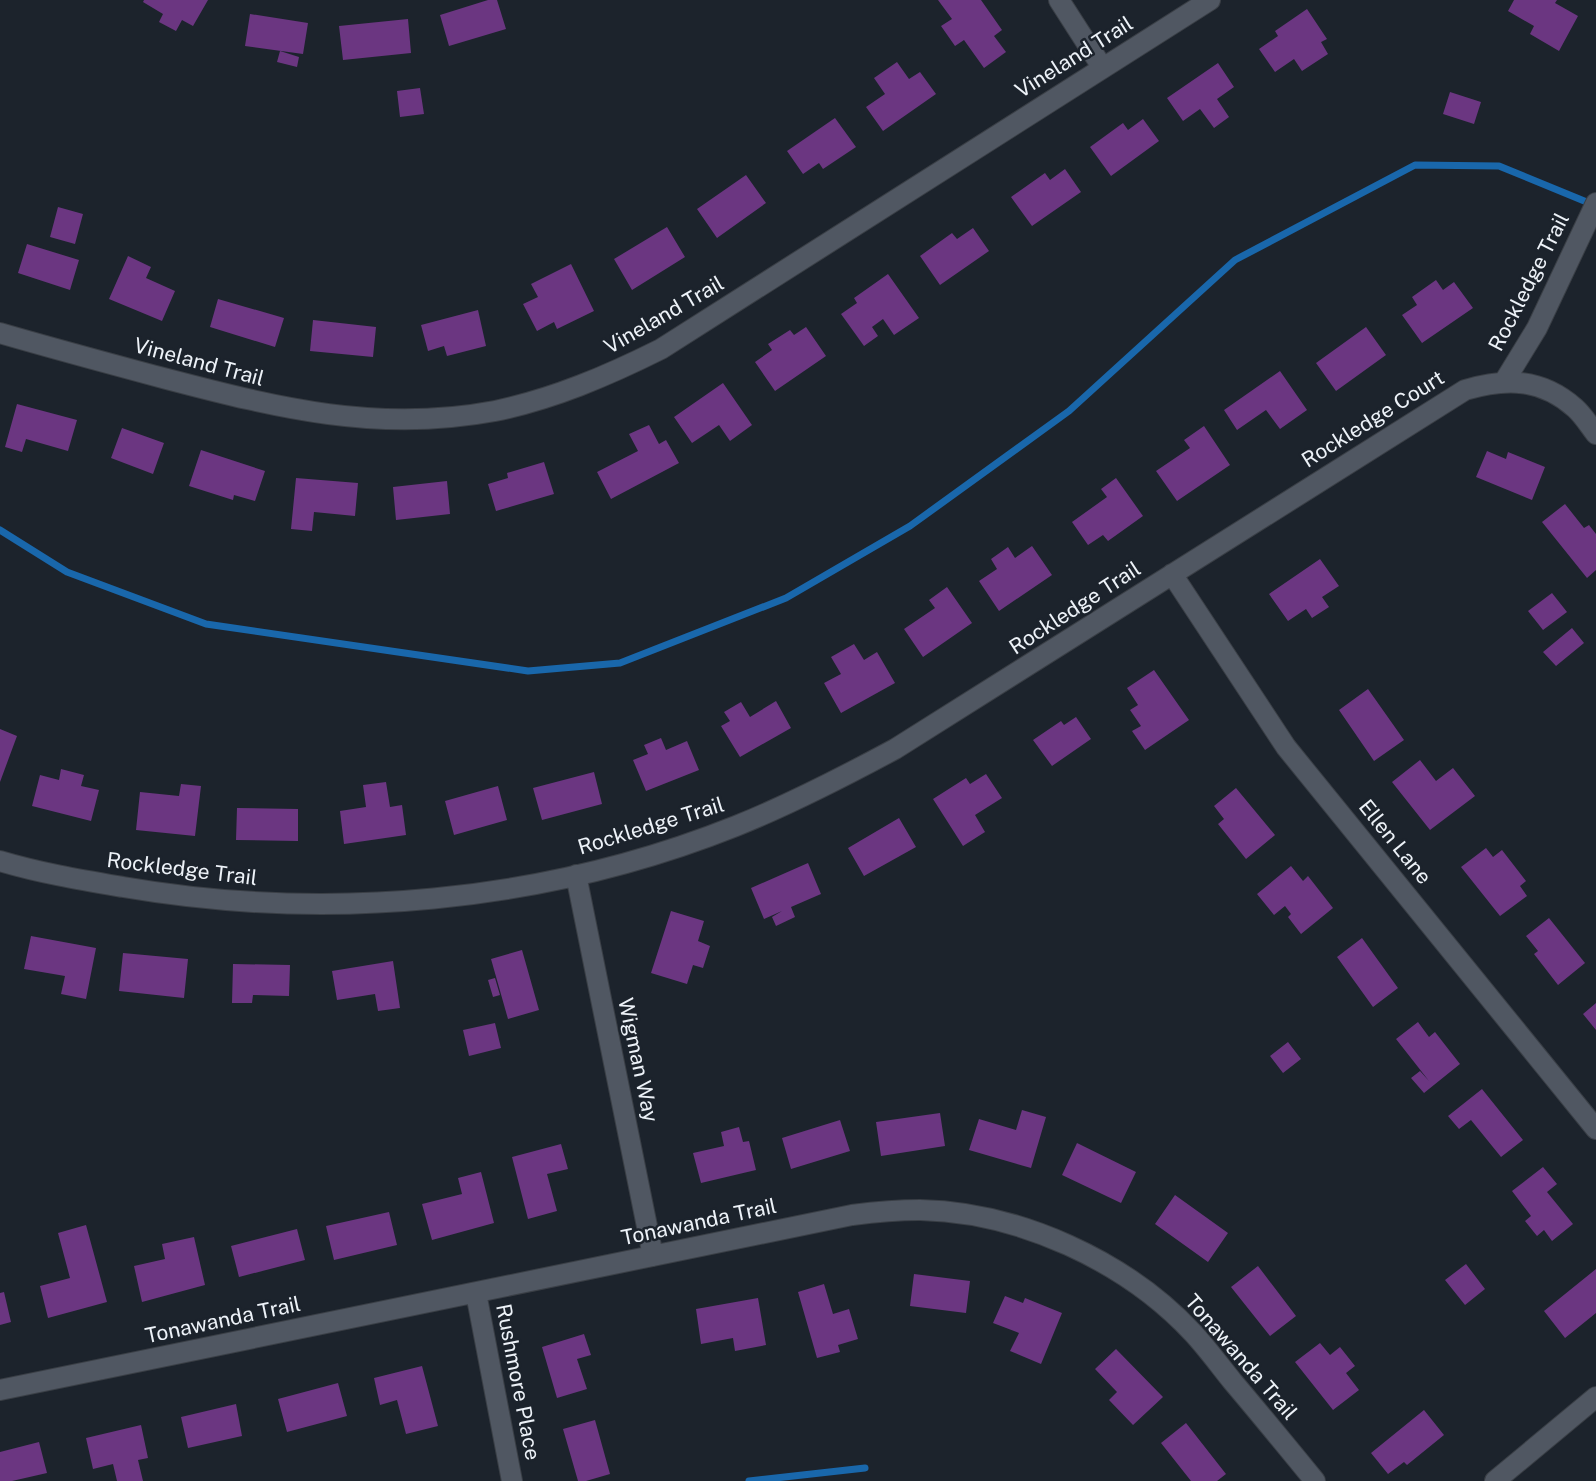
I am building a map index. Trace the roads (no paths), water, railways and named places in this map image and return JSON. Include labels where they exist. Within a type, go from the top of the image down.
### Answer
[{"type":"street","points":[[1059,0],[1102,67]]},
{"type":"street","name":"Vineland Trail","points":[[0,333],[257,403],[348,418],[402,420],[439,418],[495,411],[558,394],[610,374],[660,349],[1210,0]]},
{"type":"street","name":"Rockledge Trail","points":[[1504,382],[1537,328],[1596,203]]},
{"type":"street","name":"Rockledge Court","points":[[1241,530],[1454,395],[1491,383],[1504,382],[1533,386],[1560,397],[1576,409],[1596,434]]},
{"type":"street","name":"Rockledge Trail","points":[[0,861],[62,877],[153,892],[315,905],[453,896],[536,884],[639,859],[734,826],[836,781],[937,724],[1241,530]]},
{"type":"street","name":"Ellen Lane","points":[[1172,574],[1286,747],[1596,1129]]},
{"type":"street","name":"Wigman Way","points":[[576,875],[652,1256]]},
{"type":"street","name":"Tonawanda Trail","points":[[0,1390],[852,1215],[887,1211],[950,1212],[1029,1230],[1079,1249],[1120,1272],[1158,1300],[1193,1332],[1315,1481]]},
{"type":"street","name":"Rushmore Place","points":[[476,1293],[512,1481]]},
{"type":"street","points":[[1495,1481],[1596,1397]]},
{"type":"waterway","points":[[0,530],[67,572],[206,624],[528,671],[620,663],[786,598],[910,526],[1069,411],[1235,260],[1415,165],[1499,166],[1594,205]]},
{"type":"waterway","points":[[749,1481],[865,1468]]}]
